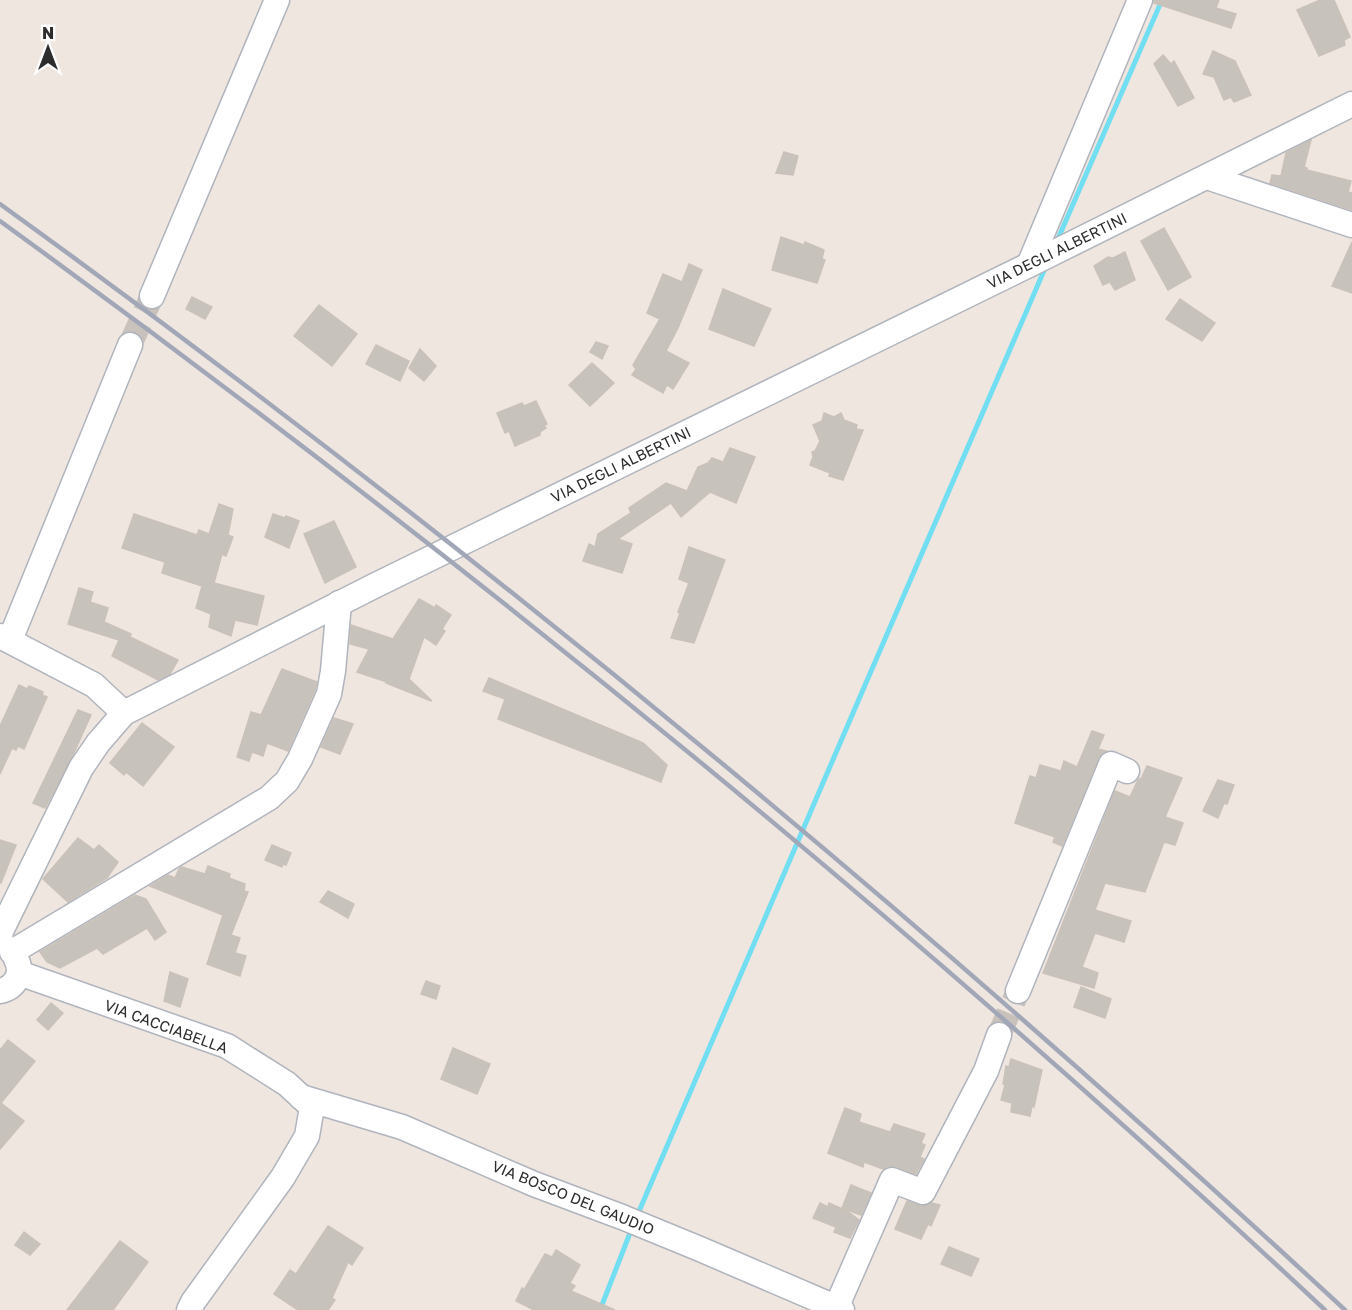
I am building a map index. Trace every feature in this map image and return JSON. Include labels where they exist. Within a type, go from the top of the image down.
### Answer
[{"type":"street","points":[[152,297],[277,0]]},
{"type":"street","points":[[1044,258],[1140,0]]},
{"type":"street","name":"VIA DEGLI ALBERTINI","points":[[8,953],[1,931],[81,768],[98,743],[124,713],[339,603],[1044,258],[1352,104]]},
{"type":"street","points":[[1207,177],[1352,225]]},
{"type":"street","points":[[124,713],[94,685],[5,638],[130,345]]},
{"type":"street","points":[[0,991],[7,990],[15,983],[8,953],[269,798],[287,781],[300,759],[329,694],[339,603]]},
{"type":"street","points":[[1018,991],[1111,764],[1127,771]]},
{"type":"street","name":"VIA CACCIABELLA","points":[[8,953],[227,1047],[287,1083],[301,1097]]},
{"type":"street","points":[[839,1309],[892,1180],[923,1192],[986,1071],[999,1035]]},
{"type":"street","points":[[189,1310],[283,1177],[307,1136],[312,1107],[301,1097]]},
{"type":"street","name":"VIA BOSCO DEL GAUDIO","points":[[301,1097],[402,1127],[534,1184],[622,1217],[839,1309]]},
{"type":"building","points":[[1154,0],[1219,0],[1216,8],[1236,14],[1231,28],[1154,3]]},
{"type":"building","points":[[1320,0],[1334,0],[1350,37],[1344,40],[1345,45],[1319,56],[1297,10]]},
{"type":"building","points":[[1213,51],[1235,61],[1251,95],[1234,102],[1231,97],[1224,100],[1214,77],[1203,74]]},
{"type":"building","points":[[1163,55],[1171,64],[1174,61],[1194,98],[1178,106],[1154,64]]},
{"type":"building","points":[[1311,140],[1304,167],[1307,170],[1351,181],[1348,192],[1352,193],[1352,210],[1270,183],[1272,175],[1281,176],[1286,153]]},
{"type":"building","points":[[784,152],[798,156],[793,175],[776,173]]},
{"type":"building","points":[[1164,228],[1191,277],[1168,290],[1141,241]]},
{"type":"building","points":[[781,237],[804,245],[805,242],[824,250],[822,259],[825,260],[817,283],[772,270]]},
{"type":"building","points":[[1352,242],[1352,293],[1332,286]]},
{"type":"building","points":[[1125,252],[1135,280],[1115,290],[1110,282],[1103,285],[1094,266],[1108,257],[1113,258]]},
{"type":"building","points":[[689,264],[702,270],[666,351],[689,363],[673,389],[667,385],[663,393],[632,375],[636,369],[633,365],[660,319],[647,313],[663,274],[682,282]]},
{"type":"building","points":[[723,289],[771,309],[754,346],[709,329]]},
{"type":"building","points":[[192,297],[212,307],[205,319],[186,309]]},
{"type":"building","points":[[1180,299],[1215,323],[1202,341],[1166,319]]},
{"type":"building","points":[[319,305],[357,334],[332,366],[294,336]]},
{"type":"building","points":[[596,342],[608,346],[602,359],[590,352]]},
{"type":"building","points":[[376,345],[409,361],[400,381],[366,364]]},
{"type":"building","points":[[420,349],[436,366],[424,381],[409,368]]},
{"type":"building","points":[[592,363],[614,383],[590,406],[569,385]]},
{"type":"building","points":[[536,401],[547,424],[544,425],[546,428],[540,432],[540,435],[515,446],[509,431],[505,433],[497,413],[522,403],[524,406]]},
{"type":"building","points":[[824,413],[834,417],[841,413],[844,420],[857,425],[856,429],[863,430],[843,480],[829,476],[830,473],[810,465],[812,452],[815,451],[820,441],[813,425],[822,421]]},
{"type":"building","points":[[730,448],[755,457],[736,503],[710,492],[681,517],[671,503],[618,539],[632,544],[622,573],[583,561],[589,544],[595,547],[598,534],[631,513],[629,508],[666,483],[687,491],[698,467],[708,463],[712,458],[723,462]]},
{"type":"building","points":[[219,504],[233,509],[228,535],[233,537],[226,556],[222,554],[214,583],[264,596],[257,625],[235,620],[231,636],[209,627],[211,614],[196,608],[202,586],[162,573],[165,562],[122,548],[134,514],[197,535],[199,530],[209,534]]},
{"type":"building","points":[[273,514],[299,521],[289,548],[265,537]]},
{"type":"building","points":[[334,521],[356,567],[325,583],[304,534]]},
{"type":"building","points":[[689,547],[725,560],[694,643],[671,638],[689,583],[679,579]]},
{"type":"building","points":[[79,588],[93,592],[90,602],[108,608],[104,622],[178,660],[170,674],[158,680],[112,656],[119,640],[68,624]]},
{"type":"building","points":[[419,599],[435,608],[436,605],[451,615],[436,645],[424,637],[409,679],[431,701],[357,672],[369,649],[350,644],[351,625],[393,639]]},
{"type":"building","points":[[282,669],[317,682],[288,751],[267,743],[263,756],[252,752],[249,761],[237,757],[251,712],[261,715]]},
{"type":"building","points":[[489,678],[643,743],[667,765],[661,782],[498,719],[505,699],[483,691]]},
{"type":"building","points":[[19,685],[27,689],[29,686],[43,692],[42,695],[47,697],[24,749],[18,746],[16,750],[12,748],[0,774],[0,726]]},
{"type":"building","points":[[78,710],[91,715],[45,808],[33,803]]},
{"type":"building","points":[[334,718],[353,724],[340,754],[321,747]]},
{"type":"building","points":[[142,723],[174,747],[143,786],[126,772],[124,775],[110,763]]},
{"type":"building","points":[[1092,731],[1104,735],[1098,749],[1106,751],[1098,759],[1062,846],[1053,842],[1055,837],[1015,823],[1030,776],[1036,778],[1040,765],[1061,771],[1064,761],[1077,767]]},
{"type":"building","points":[[1147,766],[1182,778],[1165,817],[1183,823],[1175,845],[1164,842],[1145,892],[1105,883],[1095,910],[1131,921],[1124,942],[1095,933],[1082,967],[1098,973],[1094,988],[1043,973],[1115,791],[1130,797]]},
{"type":"building","points":[[1218,780],[1234,785],[1227,804],[1224,803],[1218,818],[1203,811]]},
{"type":"building","points":[[78,838],[94,850],[99,845],[118,862],[107,878],[68,902],[43,879]]},
{"type":"building","points":[[0,840],[16,845],[1,883],[0,883]]},
{"type":"building","points":[[272,845],[291,853],[286,865],[282,864],[282,867],[265,860]]},
{"type":"building","points":[[208,866],[230,874],[229,878],[245,884],[244,891],[248,892],[231,935],[240,938],[235,953],[246,956],[240,976],[207,964],[223,915],[150,886],[168,875],[175,878],[182,867],[205,874]]},
{"type":"building","points":[[328,891],[354,904],[348,918],[320,902]]},
{"type":"building","points":[[135,895],[146,899],[166,932],[155,940],[147,928],[103,954],[97,948],[60,968],[47,962],[40,952]]},
{"type":"building","points":[[170,972],[188,979],[180,1007],[164,1001]]},
{"type":"building","points":[[426,981],[440,986],[436,999],[421,994]]},
{"type":"building","points":[[1081,987],[1111,999],[1105,1018],[1074,1007]]},
{"type":"building","points":[[51,1003],[63,1013],[48,1030],[37,1020]]},
{"type":"building","points":[[8,1040],[35,1061],[1,1103],[24,1121],[0,1149],[0,1050]]},
{"type":"building","points":[[453,1048],[490,1064],[477,1094],[441,1079]]},
{"type":"building","points":[[1011,1059],[1042,1070],[1030,1116],[1011,1112],[1012,1103],[1001,1100],[1006,1066],[1009,1067]]},
{"type":"building","points":[[845,1108],[861,1114],[859,1122],[890,1132],[894,1124],[925,1134],[921,1143],[925,1145],[920,1157],[924,1159],[916,1174],[897,1167],[889,1166],[883,1169],[864,1162],[863,1167],[828,1153]]},
{"type":"building","points":[[851,1185],[871,1193],[861,1215],[842,1208]]},
{"type":"building","points":[[907,1201],[925,1206],[932,1203],[940,1205],[931,1226],[928,1224],[921,1239],[895,1229]]},
{"type":"building","points":[[820,1203],[828,1207],[829,1203],[847,1211],[859,1220],[850,1238],[834,1232],[836,1227],[813,1218]]},
{"type":"building","points":[[328,1226],[363,1248],[352,1265],[348,1262],[332,1298],[335,1300],[328,1310],[298,1310],[274,1294],[290,1270],[296,1274]]},
{"type":"building","points":[[24,1232],[40,1244],[30,1255],[15,1245]]},
{"type":"building","points":[[120,1241],[148,1262],[113,1310],[67,1310]]},
{"type":"building","points":[[949,1247],[979,1259],[971,1276],[941,1264]]},
{"type":"building","points":[[556,1250],[580,1265],[570,1283],[575,1286],[571,1291],[615,1310],[534,1310],[516,1301],[545,1254],[552,1257]]},
{"type":"waterway","points":[[1057,241],[1162,0]]},
{"type":"waterway","points":[[637,1216],[1046,266]]},
{"type":"waterway","points":[[600,1310],[632,1228]]},
{"type":"tunnel","points":[[130,345],[152,296]]},
{"type":"tunnel","points":[[999,1035],[1018,991]]},
{"type":"railway","points":[[0,204],[176,333],[349,465],[689,736],[1021,1018],[1345,1310]]},
{"type":"railway","points":[[0,221],[173,348],[344,478],[679,745],[1007,1022],[1325,1310]]}]
